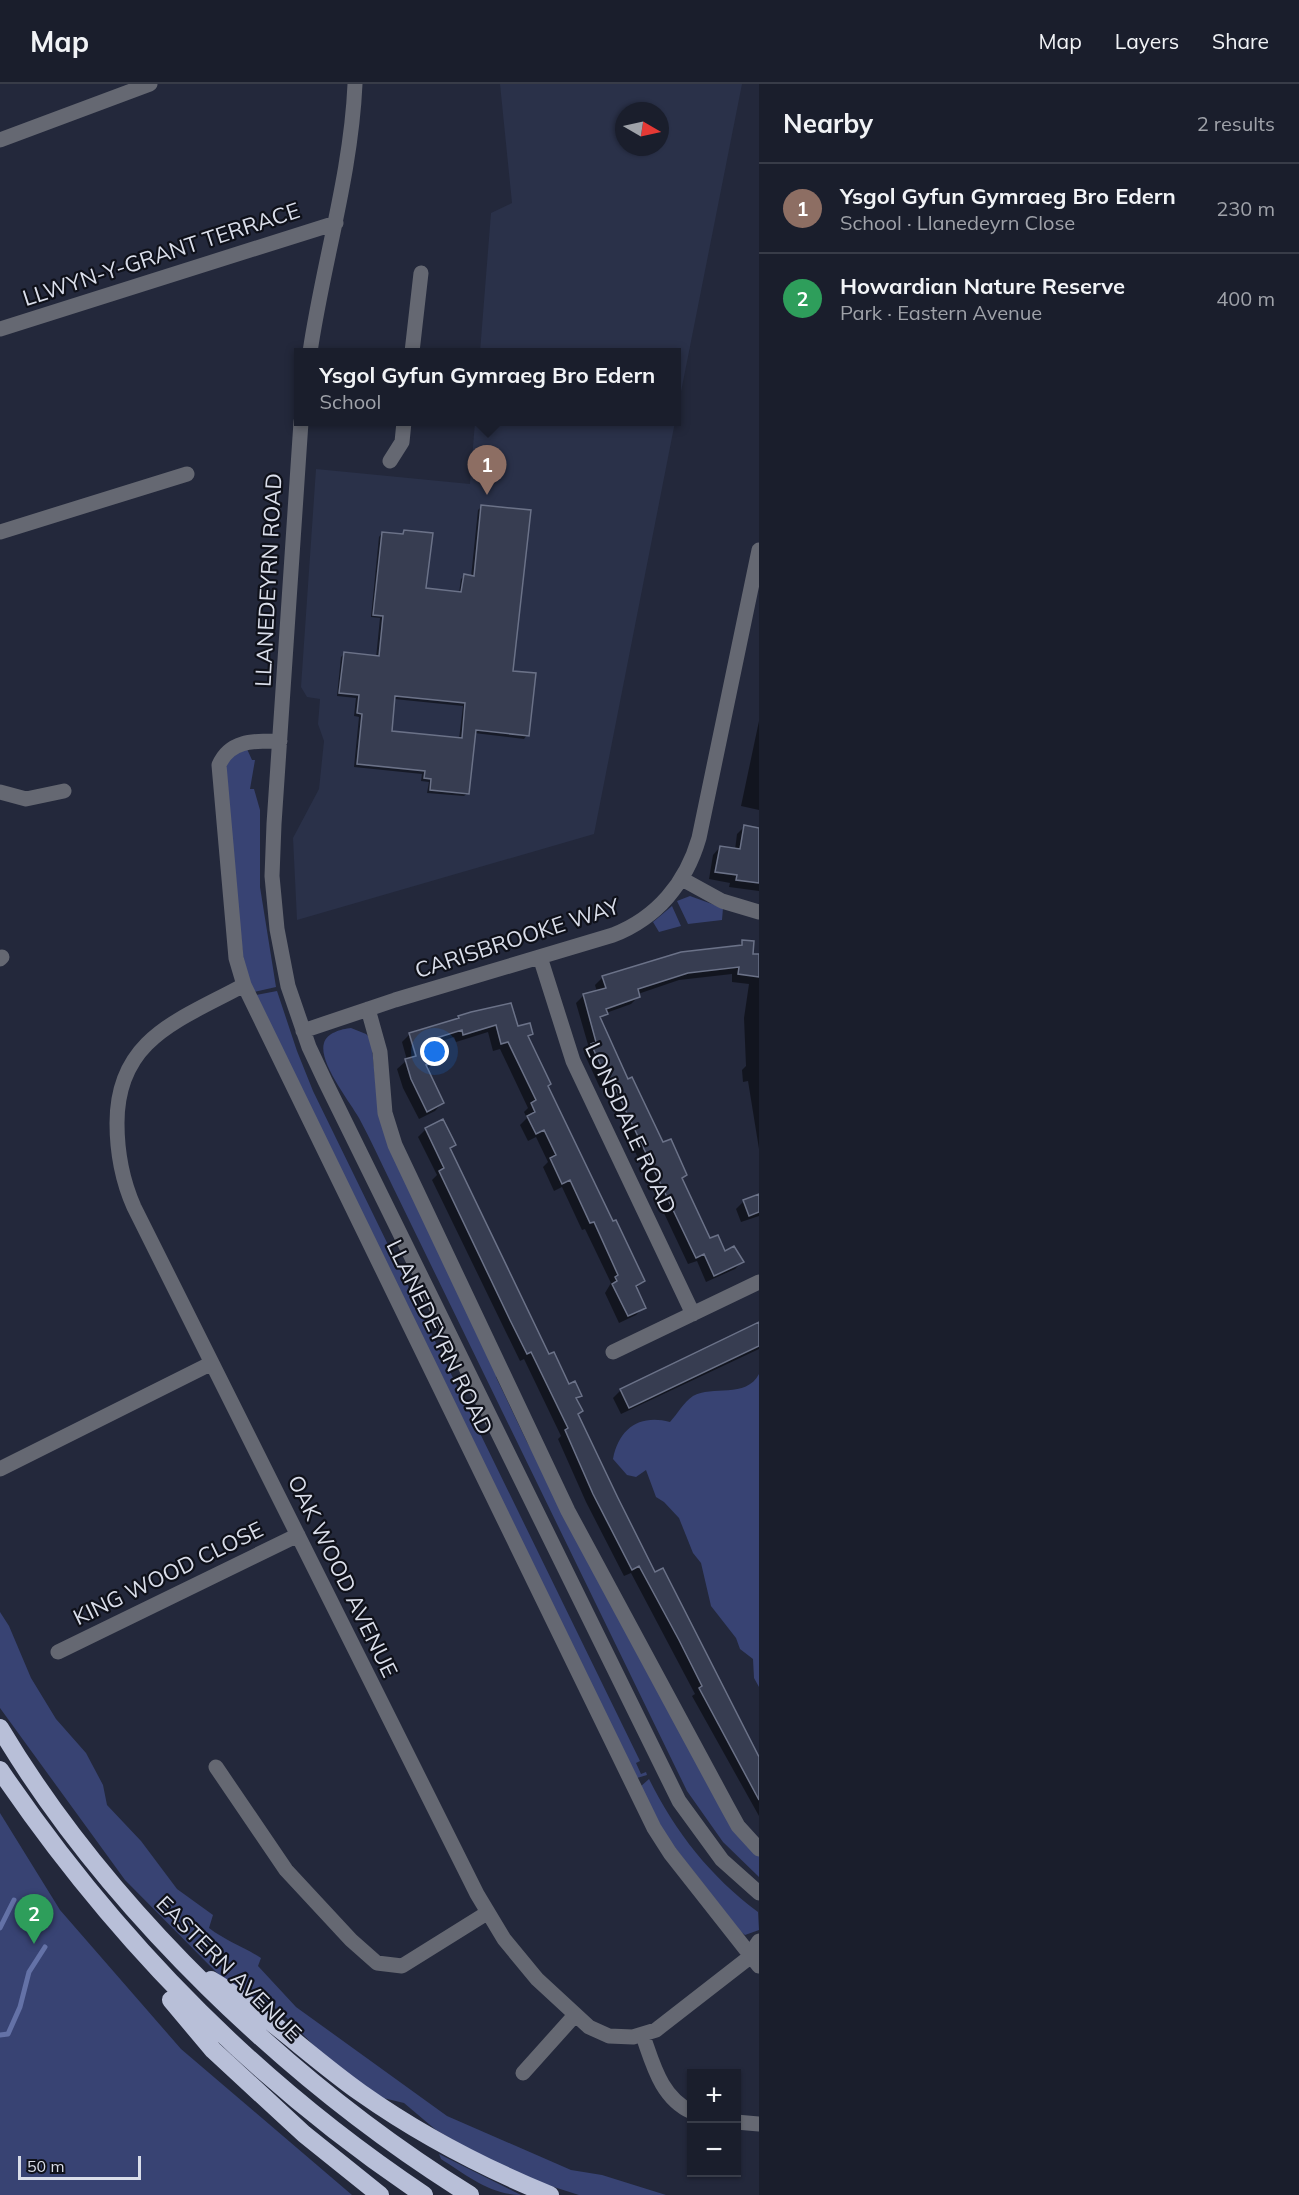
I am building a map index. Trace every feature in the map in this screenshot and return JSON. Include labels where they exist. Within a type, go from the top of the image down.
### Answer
[{"type":"highway","name":"EASTERN AVENUE","points":[[0,1728],[78,1839],[141,1916],[234,2013],[322,2089],[368,2125],[470,2195]]},
{"type":"highway","points":[[0,1770],[33,1818],[127,1936],[169,1997],[213,2050],[304,2134],[380,2195]]},
{"type":"highway","points":[[127,1936],[199,2013],[278,2085],[375,2161],[424,2195]]},
{"type":"highway","points":[[187,1965],[240,1997],[299,2047],[408,2124],[489,2168],[550,2195]]},
{"type":"street","points":[[0,140],[150,84]]},
{"type":"street","points":[[311,348],[316,308],[336,223],[348,153],[355,84]]},
{"type":"street","name":"LLWYN-Y-GRANT TERRACE","points":[[0,329],[336,223]]},
{"type":"street","points":[[412,348],[421,273]]},
{"type":"street","name":"LLANEDEYRN ROAD","points":[[302,426],[272,856],[274,897],[288,986],[303,1031],[679,1801],[722,1860],[759,1893]]},
{"type":"street","points":[[390,461],[402,442],[404,426]]},
{"type":"street","points":[[0,532],[187,474]]},
{"type":"street","name":"CARISBROOKE WAY","points":[[303,1031],[626,930],[662,904],[682,879],[699,838],[759,550]]},
{"type":"street","name":"LLANEDEYRN ROAD","points":[[280,741],[240,744],[227,752],[219,765],[236,958],[244,985],[654,1828],[670,1853],[755,1961]]},
{"type":"street","points":[[0,792],[26,799],[64,791]]},
{"type":"street","points":[[682,879],[722,901],[759,912]]},
{"type":"street","name":"LONSDALE ROAD","points":[[540,957],[573,1061],[693,1314]]},
{"type":"street","name":"OAK WOOD AVENUE","points":[[244,985],[178,1019],[145,1045],[123,1077],[118,1104],[119,1155],[127,1191],[487,1913],[528,1970],[575,2015],[600,2034],[618,2037],[643,2036]]},
{"type":"street","name":"LLANEDEYRN ROAD","points":[[368,1009],[380,1052],[385,1113],[409,1176],[568,1510],[738,1826],[759,1849]]},
{"type":"street","points":[[613,1352],[759,1282]]},
{"type":"street","points":[[0,1469],[212,1363]]},
{"type":"street","name":"KING WOOD CLOSE","points":[[58,1652],[298,1535]]},
{"type":"street","points":[[216,1767],[286,1870],[351,1940],[377,1963],[402,1966],[487,1913]]},
{"type":"street","points":[[687,2110],[678,2105],[666,2092],[643,2036],[755,1961],[759,1941]]},
{"type":"street","points":[[523,2073],[575,2015]]},
{"type":"street","points":[[741,2122],[759,2124]]},
{"type":"shaded area","points":[[500,84],[742,84],[681,392],[681,348],[480,348],[491,213],[512,203]]},
{"type":"shaded area","points":[[475,426],[674,426],[594,834],[297,920],[293,838],[319,789],[324,741],[318,724],[320,699],[307,697],[301,687],[316,469],[470,484]]},
{"type":"shaded area","points":[[247,749],[252,760],[255,760],[250,789],[254,789],[260,810],[260,887],[276,987],[254,992],[244,966],[224,773],[229,757]]},
{"type":"shaded area","points":[[690,896],[723,908],[722,920],[688,924],[677,901]]},
{"type":"shaded area","points":[[672,906],[681,926],[659,932],[653,922]]},
{"type":"shaded area","points":[[277,991],[313,1091],[640,1761],[636,1763],[641,1774],[646,1772],[647,1775],[637,1778],[256,995]]},
{"type":"shaded area","points":[[351,1028],[366,1034],[371,1039],[376,1086],[498,1373],[496,1377],[527,1442],[759,1854],[759,1877],[723,1842],[687,1791],[368,1135],[330,1071],[323,1051],[324,1043],[335,1032]]},
{"type":"shaded area","points":[[759,1374],[759,1687],[754,1678],[753,1659],[740,1649],[736,1638],[711,1606],[701,1563],[693,1553],[679,1518],[656,1497],[646,1470],[636,1477],[627,1475],[613,1459],[620,1439],[632,1426],[649,1420],[670,1422],[693,1396],[746,1386],[753,1382]]},
{"type":"shaded area","points":[[0,1612],[9,1626],[31,1678],[56,1719],[86,1753],[103,1785],[107,1805],[141,1841],[177,1889],[213,1915],[209,1928],[261,1958],[258,1966],[296,2007],[447,2116],[571,2170],[602,2175],[666,2195],[579,2195],[513,2174],[436,2130],[404,2103],[375,2096],[326,2058],[279,2010],[254,2000],[220,1976],[125,1880],[0,1708]]},
{"type":"shaded area","points":[[649,1779],[671,1818],[696,1852],[725,1884],[758,1912],[759,1930],[745,1935],[740,1931],[665,1835],[640,1787]]},
{"type":"shaded area","points":[[0,1813],[60,1910],[181,2049],[352,2195],[0,2195]]},
{"type":"shaded area","points":[[439,2154],[521,2195],[499,2192],[479,2183],[441,2159]]},
{"type":"building","points":[[481,505],[531,510],[513,671],[536,673],[529,736],[476,730],[469,794],[430,790],[431,779],[424,778],[425,771],[357,764],[362,714],[357,713],[359,695],[339,693],[344,652],[379,656],[383,616],[373,615],[382,532],[403,534],[404,530],[433,533],[426,588],[461,592],[464,574],[474,576]],"holes":[[[395,696],[465,703],[462,738],[392,731]]]},
{"type":"building","points":[[744,825],[759,828],[759,883],[736,880],[737,875],[715,872],[720,846],[740,849]]},
{"type":"building","points":[[742,940],[754,941],[753,954],[759,954],[759,977],[738,974],[739,967],[688,973],[638,989],[640,997],[606,1009],[608,1014],[600,1017],[628,1079],[632,1077],[663,1142],[671,1139],[687,1175],[682,1178],[710,1238],[718,1235],[725,1251],[734,1246],[744,1262],[714,1276],[704,1254],[696,1258],[611,1080],[608,1081],[591,1044],[596,1042],[583,994],[606,988],[602,976],[681,952],[742,945]]},
{"type":"building","points":[[511,1003],[518,1026],[530,1023],[533,1034],[528,1036],[551,1084],[548,1086],[613,1221],[616,1220],[645,1281],[636,1286],[646,1308],[628,1316],[612,1284],[617,1281],[615,1277],[618,1275],[594,1222],[590,1223],[570,1180],[562,1184],[550,1158],[556,1155],[544,1130],[536,1134],[527,1116],[535,1112],[531,1103],[536,1100],[508,1042],[501,1044],[496,1025],[463,1035],[462,1030],[433,1039],[439,1061],[426,1065],[444,1103],[427,1112],[411,1079],[405,1059],[416,1056],[409,1033],[459,1018],[458,1016],[471,1012]]},
{"type":"building","points":[[443,1119],[456,1145],[450,1148],[549,1354],[554,1352],[569,1384],[575,1381],[582,1396],[576,1398],[583,1411],[578,1414],[618,1498],[655,1572],[663,1568],[759,1757],[759,1800],[699,1688],[702,1686],[639,1566],[632,1570],[593,1494],[565,1430],[568,1428],[531,1352],[527,1354],[439,1171],[444,1168],[425,1128]]},
{"type":"building","points":[[759,1194],[759,1212],[749,1216],[743,1200]]},
{"type":"building","points":[[759,1322],[759,1346],[629,1408],[620,1389]]},
{"type":"waterway","points":[[0,1928],[14,1900]]},
{"type":"waterway","points":[[0,2035],[8,2034],[20,2007],[29,1972],[45,1947]]},
{"type":"place","name":"Ysgol Gyfun Gymraeg Bro Edern","points":[[487,495]]},
{"type":"place","name":"Howardian Nature Reserve","points":[[34,1944]]}]
